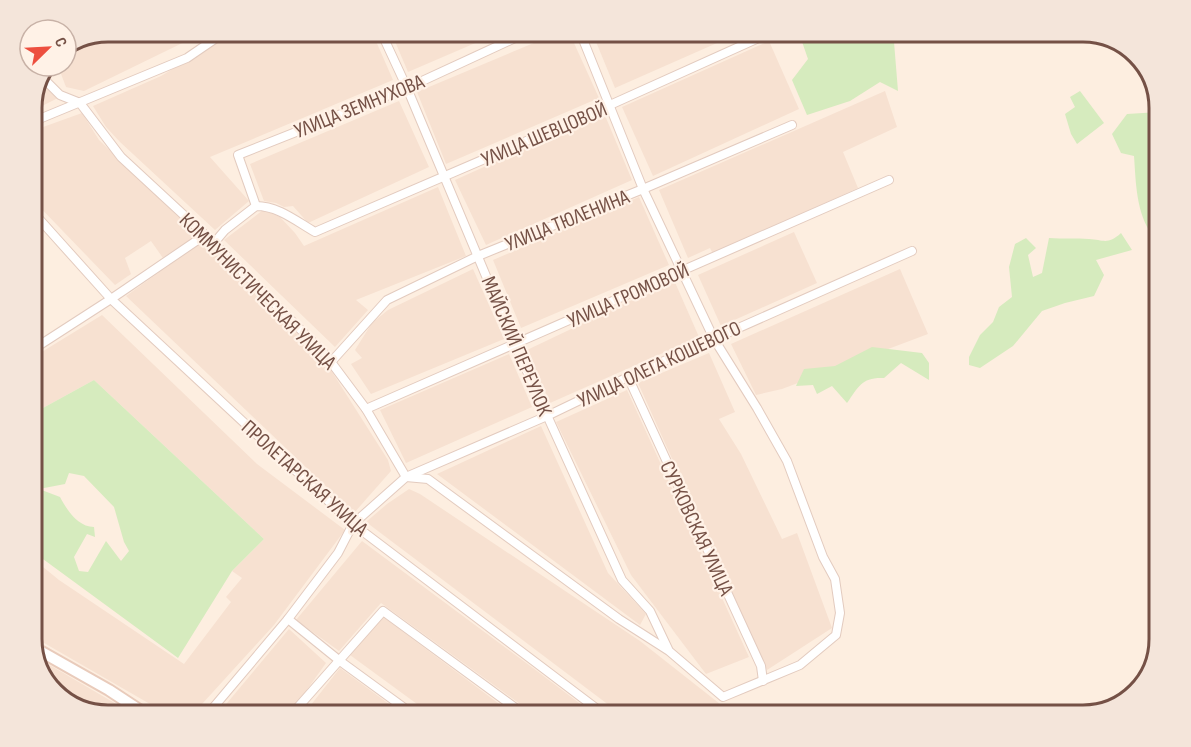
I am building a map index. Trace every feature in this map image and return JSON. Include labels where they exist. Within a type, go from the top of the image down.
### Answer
[{"type":"main road","points":[[43,652],[131,705]]},
{"type":"street","points":[[42,118],[187,58],[210,42]]},
{"type":"street","name":"МАЙСКИЙ ПЕРЕУЛОК","points":[[386,42],[515,345],[622,580],[650,611],[669,651]]},
{"type":"street","name":"УЛИЦА ЗЕМНУХОВА","points":[[256,206],[237,155],[407,88],[506,42]]},
{"type":"street","points":[[406,477],[428,479],[619,619],[669,651],[723,697],[800,665],[836,635],[840,613],[835,579],[823,557],[787,461],[714,339],[643,189],[584,42]]},
{"type":"street","name":"УЛИЦА ШЕВЦОВОЙ","points":[[256,206],[268,206],[284,213],[315,232],[750,42]]},
{"type":"street","name":"КОММУНИСТИЧЕСКАЯ УЛИЦА","points":[[48,82],[60,95],[80,103],[121,157],[214,243],[331,362],[366,409],[406,477]]},
{"type":"street","name":"УЛИЦА ТЮЛЕНИНА","points":[[331,362],[387,300],[478,256],[792,125]]},
{"type":"street","name":"УЛИЦА ГРОМОВОЙ","points":[[366,409],[889,180]]},
{"type":"street","points":[[214,243],[225,230],[256,206]]},
{"type":"street","name":"ПРОЛЕТАРСКАЯ УЛИЦА","points":[[42,222],[111,299],[353,524],[591,705]]},
{"type":"street","points":[[42,344],[205,235]]},
{"type":"street","name":"УЛИЦА ОЛЕГА КОШЕВОГО","points":[[353,524],[406,477],[547,416],[628,376],[912,251]]},
{"type":"street","name":"СУРКОВСКАЯ УЛИЦА","points":[[628,376],[760,666],[763,681]]},
{"type":"street","points":[[216,705],[288,619],[338,553],[353,524]]},
{"type":"street","points":[[301,705],[384,611],[510,705]]},
{"type":"street","points":[[288,619],[399,705]]},
{"type":"shaded area","points":[[108,42],[184,42],[84,91],[66,87],[63,78],[78,78],[78,50],[83,47]]},
{"type":"shaded area","points":[[217,42],[376,42],[393,80],[210,157],[249,201],[215,230],[120,142],[106,127],[93,106],[161,76]]},
{"type":"shaded area","points":[[395,42],[478,42],[408,72]]},
{"type":"shaded area","points":[[536,42],[574,42],[599,98],[446,164],[417,92]]},
{"type":"shaded area","points":[[596,42],[719,42],[615,88]]},
{"type":"shaded area","points":[[769,42],[799,109],[653,176],[622,107]]},
{"type":"shaded area","points":[[46,87],[58,98],[42,106]]},
{"type":"shaded area","points":[[885,91],[897,127],[843,152],[858,188],[713,254],[710,248],[688,258],[659,190]]},
{"type":"shaded area","points":[[399,101],[429,167],[308,223],[293,206],[284,207],[264,201],[250,164]]},
{"type":"shaded area","points":[[82,113],[99,140],[197,235],[163,258],[151,241],[125,258],[131,274],[115,285],[42,209],[42,127]]},
{"type":"shaded area","points":[[604,113],[632,180],[486,245],[455,180]]},
{"type":"shaded area","points":[[438,187],[466,256],[356,300],[368,310],[335,347],[224,240],[263,210],[280,217],[304,246]]},
{"type":"shaded area","points":[[639,197],[669,265],[521,328],[493,260]]},
{"type":"shaded area","points":[[794,232],[817,283],[721,326],[698,275]]},
{"type":"shaded area","points":[[204,240],[327,364],[388,460],[391,471],[354,513],[126,296]]},
{"type":"shaded area","points":[[473,269],[504,339],[371,394],[351,364],[362,358],[355,350],[372,323],[388,310]]},
{"type":"shaded area","points":[[900,269],[928,334],[782,389],[756,395],[731,344]]},
{"type":"shaded area","points":[[674,280],[699,337],[550,403],[527,350]]},
{"type":"shaded area","points":[[102,315],[257,464],[345,530],[274,625],[201,705],[152,705],[42,642],[42,566],[184,664],[231,602],[226,597],[242,578],[232,571],[264,539],[94,380],[42,409],[42,352]]},
{"type":"shaded area","points":[[709,353],[735,412],[719,419],[741,454],[782,539],[797,533],[832,628],[767,670],[638,383]]},
{"type":"shaded area","points":[[509,354],[532,407],[406,463],[380,410]]},
{"type":"shaded area","points":[[627,390],[749,657],[706,674],[631,575],[556,422]]},
{"type":"shaded area","points":[[541,426],[608,573],[646,614],[640,625],[437,474]]},
{"type":"shaded area","points":[[409,489],[420,494],[640,641],[721,705],[609,705],[366,522]]},
{"type":"shaded area","points":[[362,541],[582,705],[521,705],[381,603],[339,651],[296,620]]},
{"type":"shaded area","points":[[382,616],[501,705],[418,705],[350,655]]},
{"type":"shaded area","points":[[289,629],[326,663],[296,705],[225,705]]},
{"type":"shaded area","points":[[47,663],[118,705],[91,703],[75,696],[61,686]]},
{"type":"shaded area","points":[[340,668],[390,705],[311,705]]},
{"type":"green space","points":[[802,42],[894,42],[898,91],[880,82],[850,101],[807,115],[792,80],[808,59]]},
{"type":"green space","points":[[1080,91],[1104,123],[1077,144],[1071,134],[1065,114],[1075,107],[1070,97]]},
{"type":"green space","points":[[1149,113],[1149,230],[1140,207],[1134,156],[1121,153],[1112,134],[1127,114]]},
{"type":"green space","points":[[1121,233],[1132,250],[1096,260],[1104,275],[1094,296],[1042,311],[1013,346],[980,368],[969,365],[969,357],[980,335],[993,322],[999,307],[1012,297],[1009,267],[1015,244],[1026,238],[1036,248],[1028,255],[1033,277],[1042,273],[1049,238],[1106,241]]},
{"type":"green space","points":[[872,347],[922,353],[929,363],[929,380],[901,363],[884,378],[866,381],[847,403],[832,386],[817,394],[813,385],[796,386],[804,369],[835,366]]},
{"type":"green space","points":[[94,380],[264,539],[232,571],[178,658],[42,558],[42,490],[60,497],[78,521],[94,527],[95,537],[87,534],[74,557],[79,571],[88,572],[106,541],[121,561],[129,551],[124,542],[114,507],[84,476],[69,473],[65,484],[42,488],[42,409]]}]
